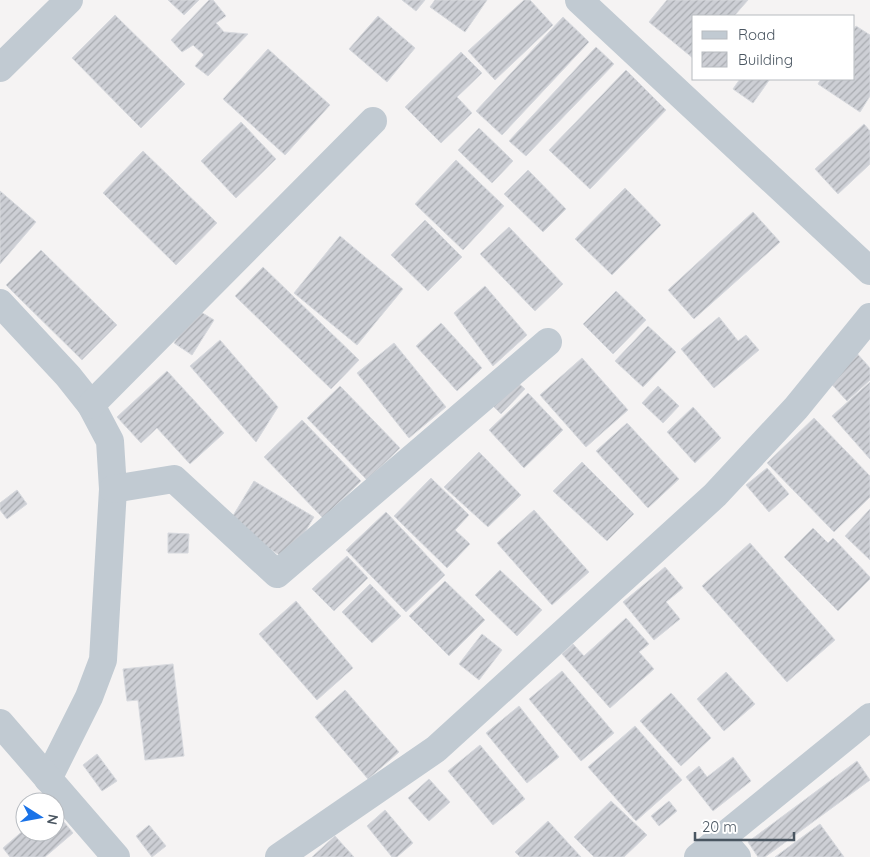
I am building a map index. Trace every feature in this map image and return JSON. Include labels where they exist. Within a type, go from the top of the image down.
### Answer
[{"type":"street","points":[[0,68],[69,0]]},
{"type":"street","points":[[595,5],[870,271]]},
{"type":"street","points":[[92,405],[373,122]]},
{"type":"street","points":[[0,303],[68,376],[92,405],[110,441],[113,490],[103,660],[89,697],[48,778]]},
{"type":"street","points":[[278,857],[436,749],[700,508],[796,408],[870,317]]},
{"type":"street","points":[[113,490],[174,479],[277,574],[548,342]]},
{"type":"street","points":[[698,857],[729,848],[870,717]]},
{"type":"street","points":[[0,722],[116,857]]},
{"type":"building","points":[[168,0],[199,0],[184,15]]},
{"type":"building","points":[[209,0],[213,0],[226,16],[216,23],[224,32],[248,34],[208,76],[195,66],[204,55],[193,45],[182,52],[171,40]]},
{"type":"building","points":[[402,0],[425,0],[416,11]]},
{"type":"building","points":[[435,0],[487,0],[465,32],[430,7]]},
{"type":"building","points":[[524,0],[530,0],[553,25],[495,80],[468,51]]},
{"type":"building","points":[[667,0],[748,0],[735,15],[692,15],[692,57],[649,22]]},
{"type":"building","points":[[115,15],[185,84],[141,128],[72,58]]},
{"type":"building","points":[[378,16],[415,48],[387,82],[349,49]]},
{"type":"building","points":[[563,17],[589,42],[502,135],[476,111]]},
{"type":"building","points":[[856,26],[870,35],[870,96],[860,112],[818,84],[820,80],[855,80]]},
{"type":"building","points":[[596,47],[614,64],[526,156],[509,141]]},
{"type":"building","points":[[268,49],[330,105],[285,155],[223,99]]},
{"type":"building","points":[[461,52],[482,73],[457,97],[472,113],[441,143],[405,107]]},
{"type":"building","points":[[626,70],[666,110],[590,189],[549,150]]},
{"type":"building","points":[[739,80],[769,80],[753,103],[733,89]]},
{"type":"building","points":[[241,122],[276,159],[236,198],[201,161]]},
{"type":"building","points":[[864,124],[870,131],[870,164],[838,194],[815,169]]},
{"type":"building","points":[[479,128],[513,161],[492,183],[458,150]]},
{"type":"building","points":[[143,151],[217,223],[176,265],[103,193]]},
{"type":"building","points":[[456,160],[504,206],[463,250],[415,204]]},
{"type":"building","points":[[528,170],[566,209],[543,232],[504,194]]},
{"type":"building","points":[[625,188],[661,225],[612,275],[575,239]]},
{"type":"building","points":[[0,191],[36,222],[0,264]]},
{"type":"building","points":[[753,212],[780,242],[694,319],[668,290]]},
{"type":"building","points":[[425,220],[462,257],[428,291],[391,255]]},
{"type":"building","points":[[509,227],[563,284],[535,311],[480,254]]},
{"type":"building","points":[[340,236],[403,289],[357,345],[294,293]]},
{"type":"building","points":[[41,250],[117,325],[82,360],[6,285]]},
{"type":"building","points":[[263,267],[359,360],[331,389],[235,296]]},
{"type":"building","points":[[485,286],[527,335],[493,366],[454,313]]},
{"type":"building","points":[[616,291],[646,320],[613,354],[583,324]]},
{"type":"building","points":[[196,309],[214,320],[192,355],[174,343]]},
{"type":"building","points":[[719,317],[738,341],[746,335],[759,350],[714,388],[681,349]]},
{"type":"building","points":[[441,323],[482,368],[457,391],[416,346]]},
{"type":"building","points":[[648,326],[676,352],[643,387],[615,361]]},
{"type":"building","points":[[220,340],[278,407],[256,442],[190,366]]},
{"type":"building","points":[[394,343],[446,407],[409,438],[357,373]]},
{"type":"building","points":[[854,350],[870,368],[870,380],[847,401],[825,377]]},
{"type":"building","points":[[582,358],[628,410],[586,447],[540,395]]},
{"type":"building","points":[[167,371],[224,433],[190,464],[157,428],[141,443],[117,417]]},
{"type":"building","points":[[516,381],[525,389],[501,414],[493,406]]},
{"type":"building","points":[[870,382],[870,459],[832,416]]},
{"type":"building","points":[[340,386],[400,448],[367,480],[307,418]]},
{"type":"building","points":[[658,386],[679,406],[663,423],[642,403]]},
{"type":"building","points":[[528,393],[563,430],[524,468],[489,430]]},
{"type":"building","points":[[693,407],[721,438],[695,463],[667,432]]},
{"type":"building","points":[[814,418],[870,476],[870,497],[834,532],[767,463]]},
{"type":"building","points":[[302,420],[361,481],[323,518],[264,457]]},
{"type":"building","points":[[627,423],[679,479],[648,508],[596,451]]},
{"type":"building","points":[[479,452],[521,495],[488,527],[444,487]]},
{"type":"building","points":[[582,462],[634,514],[607,541],[553,491]]},
{"type":"building","points":[[767,468],[789,494],[769,512],[746,485]]},
{"type":"building","points":[[431,478],[469,515],[455,530],[470,544],[447,568],[394,516]]},
{"type":"building","points":[[254,481],[314,517],[288,560],[228,524]]},
{"type":"building","points":[[17,490],[27,504],[7,519],[0,510],[0,503]]},
{"type":"building","points":[[870,509],[870,560],[845,536]]},
{"type":"building","points":[[534,510],[589,572],[552,605],[497,543]]},
{"type":"building","points":[[386,512],[445,575],[406,612],[346,550]]},
{"type":"building","points":[[813,528],[828,543],[833,538],[870,577],[838,611],[784,557]]},
{"type":"building","points":[[168,533],[189,534],[188,553],[168,553]]},
{"type":"building","points":[[750,543],[835,640],[787,682],[702,586]]},
{"type":"building","points":[[347,556],[368,578],[334,611],[312,589]]},
{"type":"building","points":[[665,567],[683,588],[666,602],[680,619],[654,640],[623,602]]},
{"type":"building","points":[[500,570],[542,610],[517,636],[475,595]]},
{"type":"building","points":[[445,581],[485,620],[449,656],[409,616]]},
{"type":"building","points":[[370,584],[401,616],[372,643],[342,612]]},
{"type":"building","points":[[296,601],[353,668],[317,700],[259,634]]},
{"type":"building","points":[[626,618],[649,644],[639,652],[654,669],[610,708],[562,654],[573,644],[584,656]]},
{"type":"building","points":[[482,634],[502,650],[479,680],[459,664]]},
{"type":"building","points":[[173,664],[184,756],[145,760],[138,700],[127,701],[123,669]]},
{"type":"building","points":[[562,671],[614,733],[581,761],[529,699]]},
{"type":"building","points":[[726,672],[755,704],[724,731],[697,699]]},
{"type":"building","points":[[345,690],[399,752],[368,779],[315,717]]},
{"type":"building","points":[[671,693],[711,738],[681,766],[640,721]]},
{"type":"building","points":[[519,706],[559,757],[527,783],[486,733]]},
{"type":"building","points":[[635,726],[682,780],[636,821],[588,767]]},
{"type":"building","points":[[480,745],[525,799],[493,825],[448,771]]},
{"type":"building","points":[[97,754],[117,781],[102,791],[83,765]]},
{"type":"building","points":[[733,757],[751,781],[713,811],[686,777],[699,766],[707,777]]},
{"type":"building","points":[[857,761],[870,780],[765,857],[758,857],[748,842]]},
{"type":"building","points":[[429,779],[450,802],[429,821],[408,798]]},
{"type":"building","points":[[611,801],[647,835],[624,857],[594,857],[574,837]]},
{"type":"building","points":[[669,801],[677,811],[659,826],[651,816]]},
{"type":"building","points":[[385,810],[413,843],[397,857],[392,857],[367,826]]},
{"type":"building","points":[[548,821],[581,857],[520,857],[515,852]]},
{"type":"building","points":[[65,823],[73,833],[65,840]]},
{"type":"building","points":[[820,824],[844,857],[775,857]]},
{"type":"building","points":[[149,825],[166,846],[152,857],[136,836]]},
{"type":"building","points":[[335,836],[354,857],[312,857]]},
{"type":"building","points":[[15,838],[15,842],[62,842],[45,857],[10,857],[3,848]]}]
